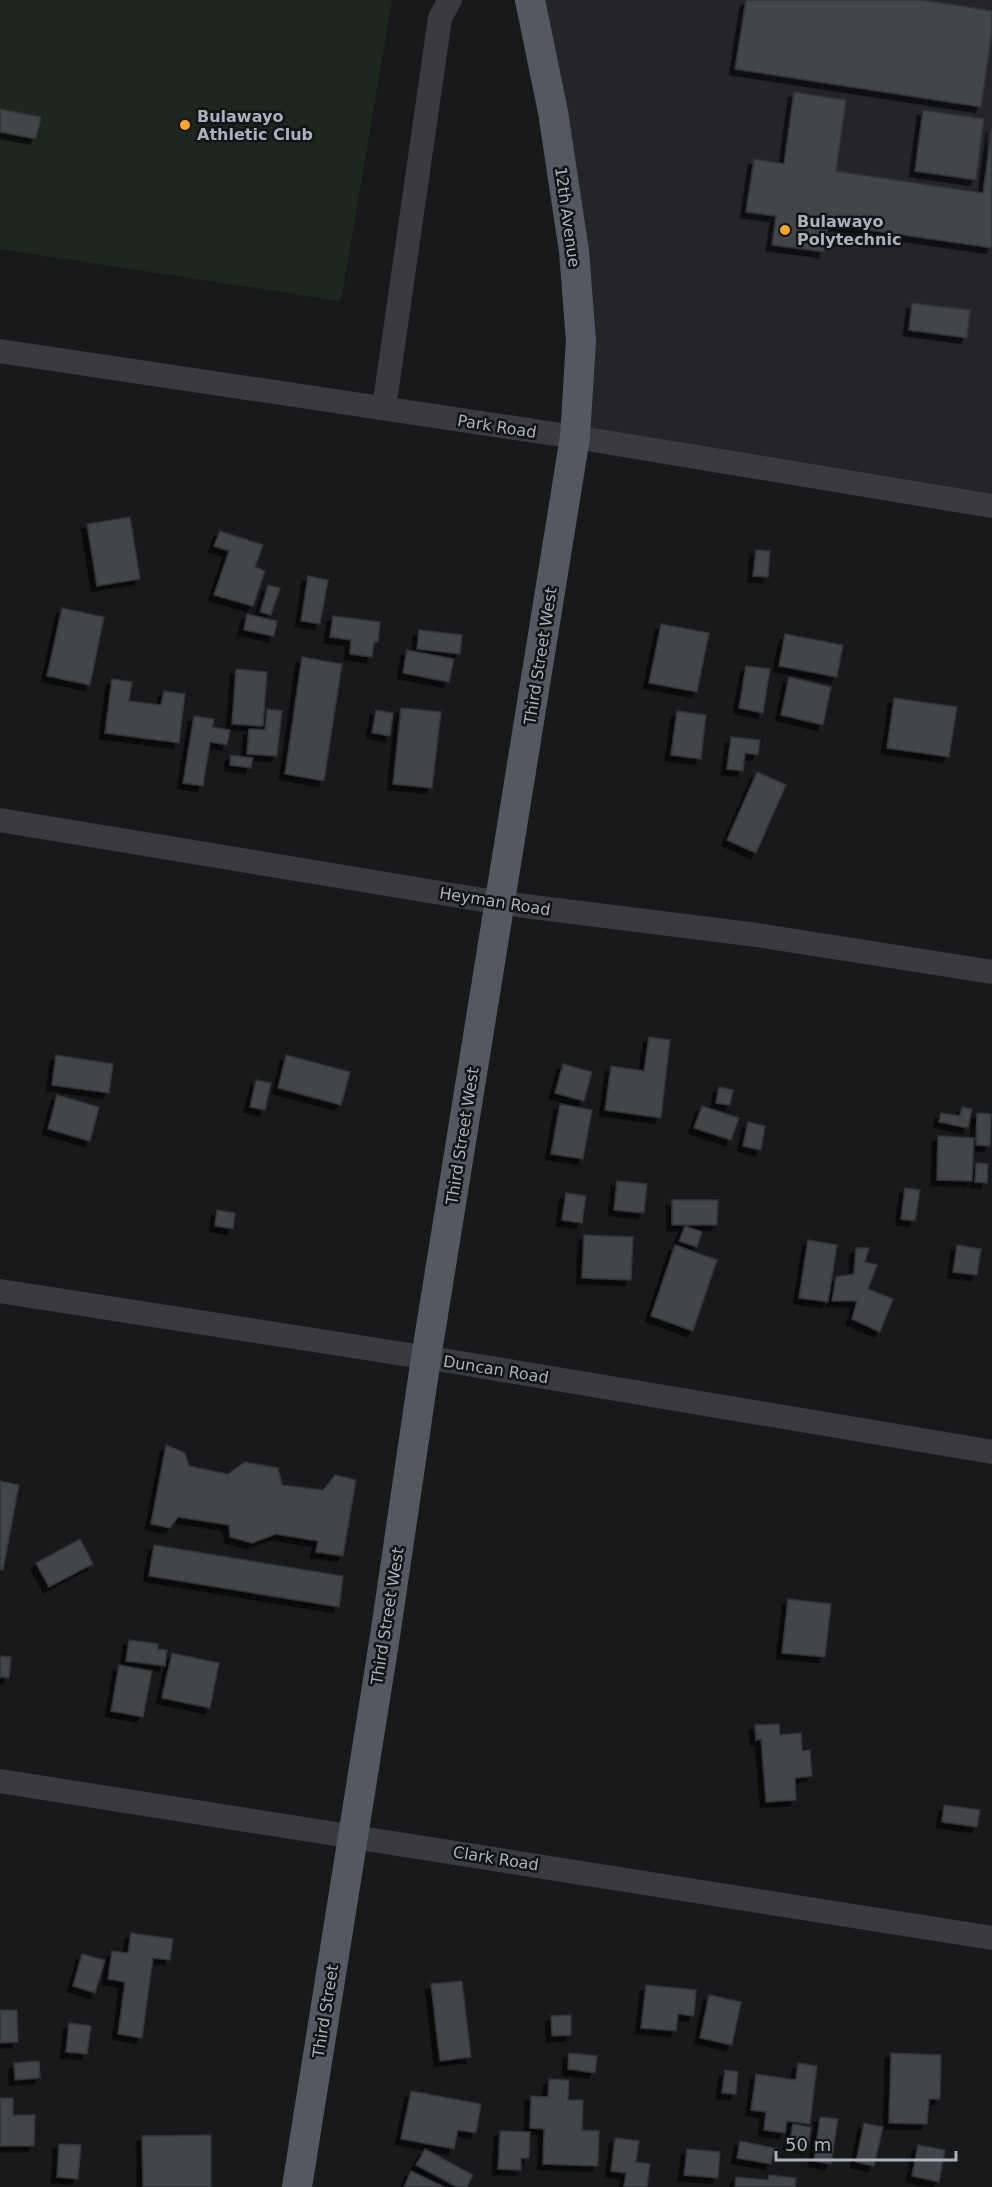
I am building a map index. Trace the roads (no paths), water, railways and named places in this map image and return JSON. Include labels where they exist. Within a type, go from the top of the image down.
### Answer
[{"type":"main road","name":"12th Avenue","points":[[530,0],[553,112],[574,251],[581,341],[575,437]]},
{"type":"main road","name":"Third Street West","points":[[353,1836],[426,1358],[575,437]]},
{"type":"main road","name":"Third Street","points":[[297,2187],[353,1836]]},
{"type":"street","points":[[384,408],[440,18],[450,0]]},
{"type":"street","name":"Park Road","points":[[0,351],[575,437],[992,506]]},
{"type":"street","name":"Heyman Road","points":[[0,820],[501,903],[757,935],[992,972]]},
{"type":"street","name":"Duncan Road","points":[[0,1291],[426,1358],[992,1452]]},
{"type":"street","name":"Clark Road","points":[[0,1781],[992,1938]]},
{"type":"place","name":"Bulawayo Athletic Club","points":[[185,125]]},
{"type":"place","name":"Bulawayo Polytechnic","points":[[785,230]]}]
